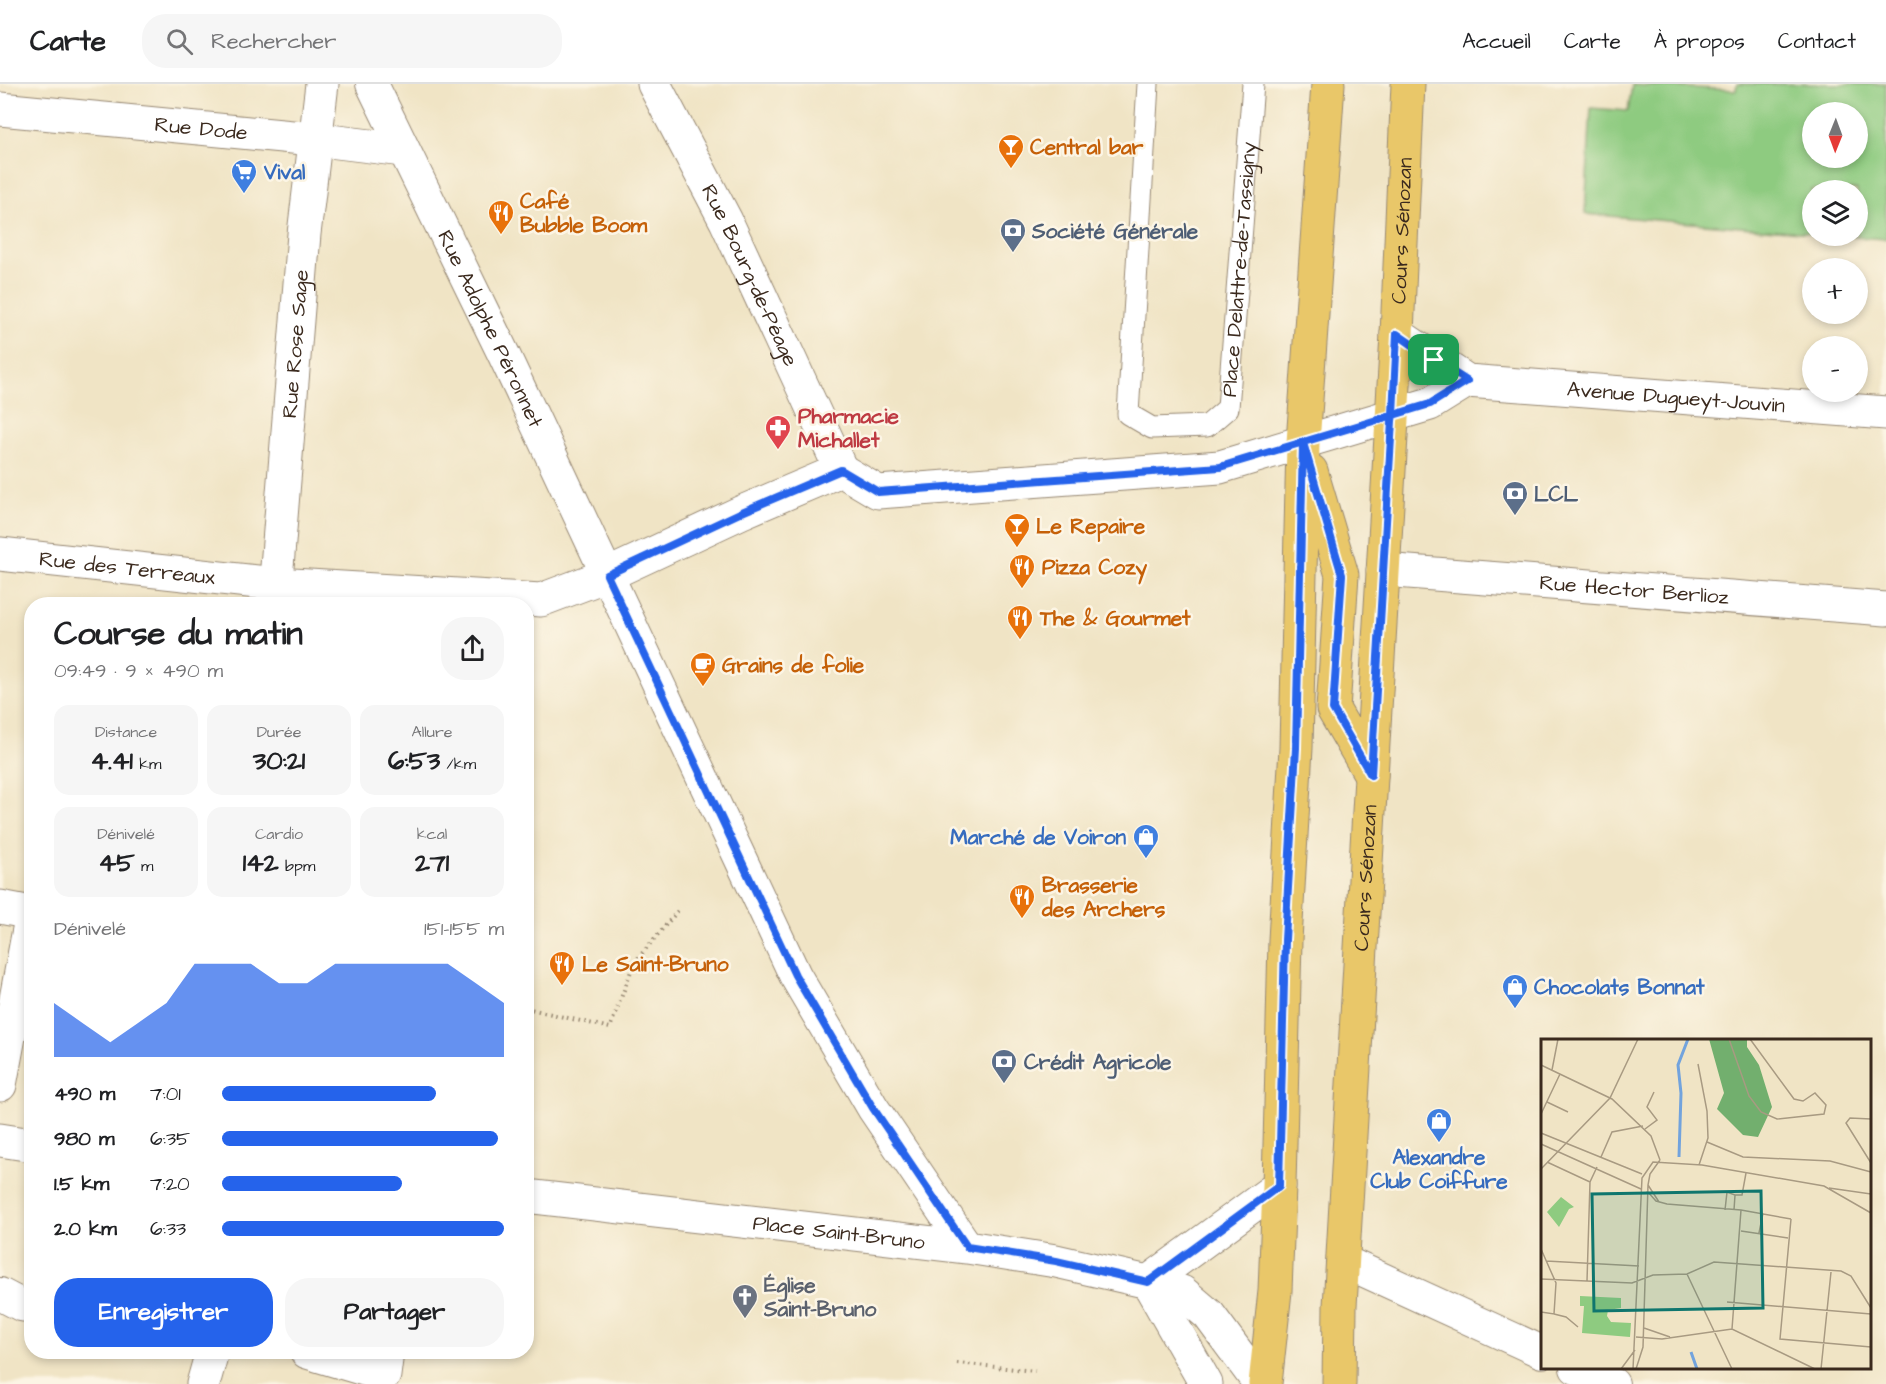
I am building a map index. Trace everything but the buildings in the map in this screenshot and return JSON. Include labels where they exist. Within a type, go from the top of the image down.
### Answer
[{"type":"main road","points":[[1265,1384],[1275,1291],[1285,940],[1296,748],[1303,443],[1328,84]]},
{"type":"main road","name":"Cours Sénozan","points":[[1339,1384],[1342,1261],[1393,414],[1408,84]]},
{"type":"main road","points":[[1303,443],[1342,575],[1333,709],[1371,775]]},
{"type":"street","name":"Rue Rose Sage","points":[[275,594],[313,138],[322,84]]},
{"type":"street","name":"Rue Adolphe Péronnet","points":[[372,84],[504,355],[795,975],[873,1108],[967,1247]]},
{"type":"street","name":"Rue Bourg-de-Péage","points":[[654,84],[726,221],[841,470]]},
{"type":"street","name":"Rue Dode","points":[[0,109],[313,138],[403,150]]},
{"type":"street","name":"Avenue Dugueyt-Jouvin","points":[[1397,334],[1467,381],[1886,413]]},
{"type":"street","points":[[607,575],[742,512],[841,470],[878,492],[1180,472],[1220,467],[1430,404],[1467,381]]},
{"type":"street","name":"Rue des Terreaux","points":[[0,554],[275,594],[408,597]]},
{"type":"street","name":"Rue Hector Berlioz","points":[[1383,570],[1886,609]]},
{"type":"street","name":"Rue des Terreaux","points":[[534,600],[541,600],[607,575]]},
{"type":"street","points":[[0,1084],[22,914]]},
{"type":"street","points":[[0,1140],[24,1144]]},
{"type":"street","points":[[1206,1384],[1148,1282],[1279,1186]]},
{"type":"street","name":"Place Saint-Bruno","points":[[534,1197],[967,1247],[1056,1261],[1148,1282],[1182,1292],[1209,1315],[1260,1384]]},
{"type":"street","points":[[1342,1261],[1541,1352]]},
{"type":"street","points":[[0,1294],[24,1306]]},
{"type":"street","points":[[203,1384],[210,1359]]},
{"type":"street","points":[[340,1359],[393,1370]]},
{"type":"street","points":[[1578,1369],[1613,1384]]},
{"type":"lane","name":"Place Delattre-de-Tassigny","points":[[1148,84],[1128,414],[1152,428],[1207,426],[1228,408],[1253,84]]},
{"type":"path","points":[[534,1010],[610,1028],[634,963],[680,908]]},
{"type":"path","points":[[957,1363],[1035,1371]]},
{"type":"green space","points":[[1737,84],[1886,84],[1886,239],[1868,238],[1868,180],[1802,180],[1802,232],[1585,214],[1591,108],[1628,111],[1632,85],[1736,90]]},
{"type":"place","name":"Central bar","points":[[1011,170]]},
{"type":"place","name":"Vival","points":[[244,195]]},
{"type":"place","name":"Café Bubble Boom","points":[[501,236]]},
{"type":"place","name":"Société Générale","points":[[1013,254]]},
{"type":"place","name":"Pharmacie Michallet","points":[[778,451]]},
{"type":"place","name":"LCL","points":[[1515,517]]},
{"type":"place","name":"Le Repaire","points":[[1017,549]]},
{"type":"place","name":"Pizza Cozy","points":[[1022,590]]},
{"type":"place","name":"The & Gourmet","points":[[1020,641]]},
{"type":"place","name":"Grains de folie","points":[[703,688]]},
{"type":"place","name":"Marché de Voiron","points":[[1146,860]]},
{"type":"place","name":"Brasserie des Archers","points":[[1022,920]]},
{"type":"place","name":"Le Saint-Bruno","points":[[562,987]]},
{"type":"place","name":"Chocolats Bonnat","points":[[1515,1010]]},
{"type":"place","name":"Crédit Agricole","points":[[1004,1085]]},
{"type":"place","name":"Alexandre Club Coiffure","points":[[1439,1144]]},
{"type":"place","name":"Église Saint-Bruno","points":[[745,1320]]},
{"type":"route","points":[[1434,360],[1397,334],[1393,414],[1371,775],[1333,709],[1342,575],[1303,443],[1296,748],[1285,940],[1284,1058],[1279,1186],[1148,1282],[1056,1261],[967,1247],[873,1108],[795,975],[746,865],[627,622],[607,575],[742,512],[841,470],[878,492],[1180,472],[1220,467],[1264,452],[1303,443],[1393,414],[1430,404],[1467,381],[1434,360]]}]
